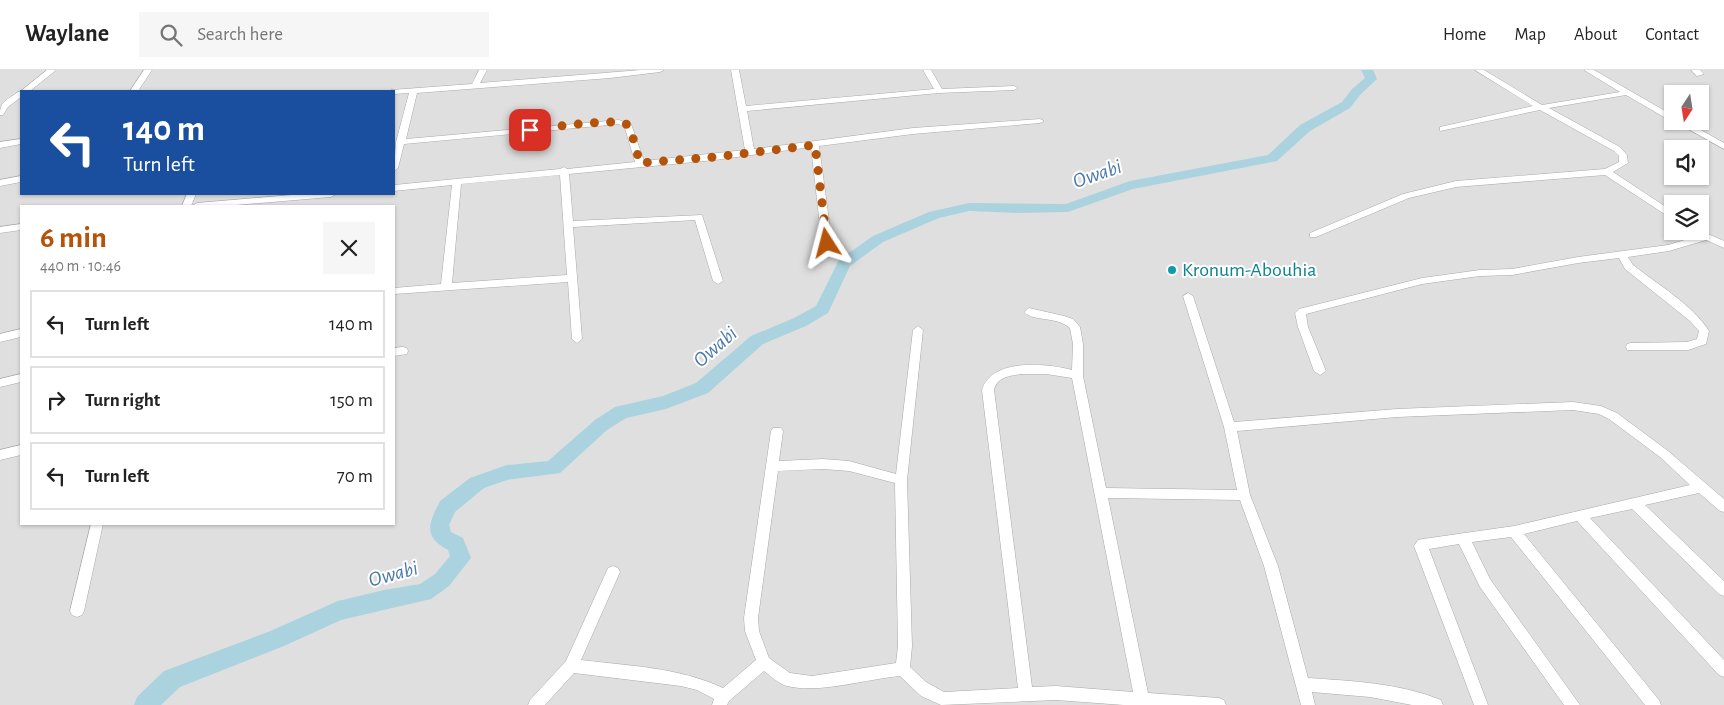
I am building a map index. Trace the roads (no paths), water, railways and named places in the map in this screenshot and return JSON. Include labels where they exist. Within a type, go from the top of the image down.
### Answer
[{"type":"street","points":[[26,90],[52,70]]},
{"type":"street","points":[[135,90],[148,70]]},
{"type":"street","points":[[475,85],[483,70]]},
{"type":"street","points":[[395,92],[610,76],[654,70]]},
{"type":"street","points":[[735,70],[750,153]]},
{"type":"street","points":[[927,70],[939,92]]},
{"type":"street","points":[[1314,235],[1406,196],[1456,184],[1607,172],[1624,163],[1623,155],[1617,149],[1540,107],[1479,70]]},
{"type":"street","points":[[1588,70],[1664,114]]},
{"type":"street","points":[[742,109],[939,92],[1014,88]]},
{"type":"street","points":[[395,164],[414,90]]},
{"type":"street","points":[[1443,129],[1482,118],[1626,93]]},
{"type":"street","points":[[2,108],[20,95]]},
{"type":"street","points":[[400,142],[619,122],[626,124],[629,128],[640,163]]},
{"type":"street","points":[[395,188],[750,153],[913,131],[1040,122]]},
{"type":"street","points":[[1695,130],[1724,146]]},
{"type":"street","points":[[0,145],[20,142]]},
{"type":"street","points":[[815,145],[827,243]]},
{"type":"street","points":[[564,170],[577,339]]},
{"type":"street","points":[[1607,172],[1664,210]]},
{"type":"street","points":[[0,183],[20,180]]},
{"type":"street","points":[[446,288],[457,183]]},
{"type":"street","points":[[206,205],[296,195]]},
{"type":"street","points":[[567,224],[699,217],[718,281]]},
{"type":"street","points":[[0,230],[20,227]]},
{"type":"street","points":[[1709,238],[1724,246]]},
{"type":"street","points":[[1320,371],[1303,327],[1300,313],[1302,311],[1422,281],[1480,273],[1512,272],[1592,258],[1669,248],[1688,240]]},
{"type":"street","points":[[1622,255],[1629,267],[1694,318],[1704,331],[1702,341],[1688,346],[1631,347]]},
{"type":"street","points":[[395,291],[573,278]]},
{"type":"street","points":[[1188,296],[1230,427],[1244,495],[1271,566],[1308,705]]},
{"type":"street","points":[[1028,312],[1066,319],[1076,327],[1076,376],[1142,698]]},
{"type":"street","points":[[918,330],[901,480],[905,646],[903,669],[923,690],[933,696],[944,699],[1026,695],[1057,699],[1142,698],[1219,705]]},
{"type":"street","points":[[0,338],[20,333]]},
{"type":"street","points":[[1026,695],[988,390],[992,380],[999,375],[1019,370],[1069,372],[1076,376]]},
{"type":"street","points":[[0,382],[20,378]]},
{"type":"street","points":[[1230,427],[1397,413],[1582,408],[1601,410],[1613,416],[1664,454],[1724,507]]},
{"type":"street","points":[[777,431],[751,618],[752,631],[764,662],[787,678],[812,683],[903,669]]},
{"type":"street","points":[[0,455],[20,450]]},
{"type":"street","points":[[772,466],[823,464],[849,466],[901,480]]},
{"type":"street","points":[[1481,705],[1421,549],[1423,544],[1514,531],[1702,487]]},
{"type":"street","points":[[1101,493],[1244,495]]},
{"type":"street","points":[[1634,502],[1724,590]]},
{"type":"street","points":[[1579,515],[1724,670]]},
{"type":"street","points":[[76,611],[97,525]]},
{"type":"street","points":[[1514,531],[1654,705]]},
{"type":"street","points":[[1464,538],[1467,549],[1485,583],[1573,705]]},
{"type":"street","points":[[536,705],[572,666],[613,572]]},
{"type":"street","points":[[572,666],[681,679],[698,684],[721,701],[764,662]]},
{"type":"street","points":[[1303,684],[1355,688],[1412,697],[1436,705]]},
{"type":"waterway","name":"Owabi","points":[[145,705],[172,679],[276,639],[338,611],[384,599],[424,592],[442,580],[461,558],[456,544],[442,537],[439,525],[447,507],[477,483],[507,473],[553,468],[601,425],[621,412],[666,402],[702,388],[757,340],[800,322],[822,309],[844,263],[878,239],[934,215],[969,207],[1017,209],[1068,208],[1130,185],[1272,158],[1305,128],[1346,105],[1356,92],[1371,79],[1367,70]]},
{"type":"place","name":"Kronum-Abouhia","points":[[1172,270]]}]
